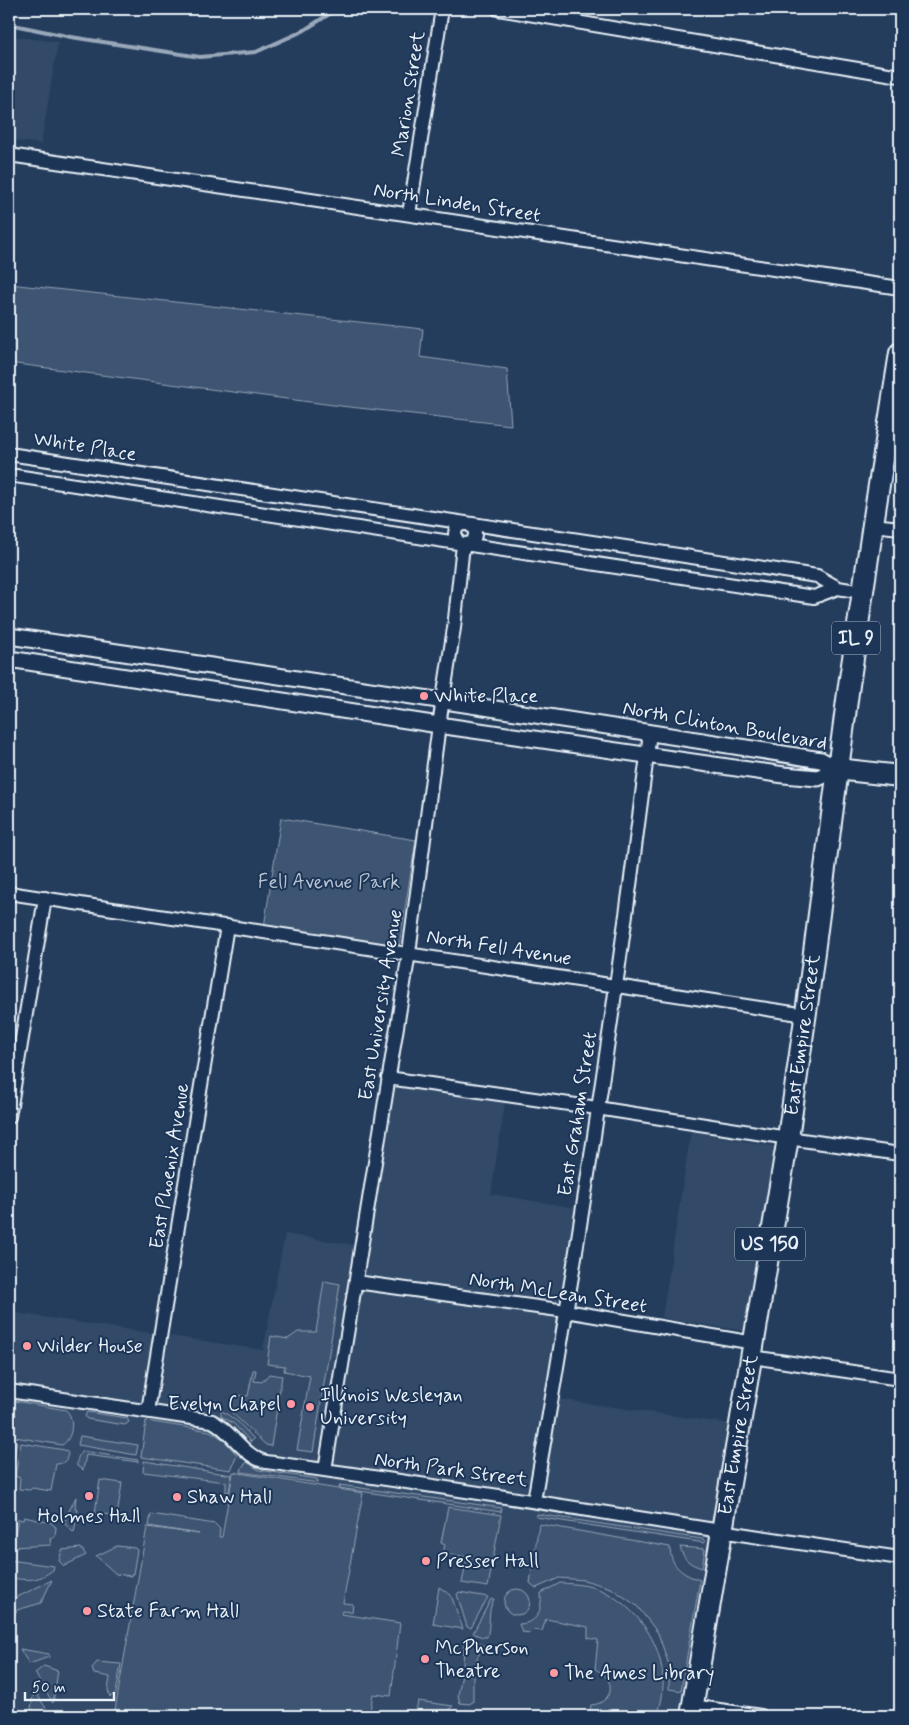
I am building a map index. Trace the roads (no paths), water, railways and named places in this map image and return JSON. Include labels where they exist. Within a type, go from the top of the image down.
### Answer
[{"type":"main road","name":"East Empire Street","points":[[691,1711],[788,1138],[862,592],[900,353]]},
{"type":"main road","points":[[837,769],[900,776]]},
{"type":"street","name":"Marion Street","points":[[409,214],[442,9]]},
{"type":"street","points":[[498,9],[900,76]]},
{"type":"street","name":"North Linden Street","points":[[9,156],[900,288]]},
{"type":"street","name":"White Place","points":[[9,454],[817,576],[838,588],[862,592]]},
{"type":"street","name":"White Place","points":[[9,475],[814,598],[838,588]]},
{"type":"street","name":"White Place","points":[[152,497],[156,476]]},
{"type":"street","points":[[207,505],[210,485]]},
{"type":"street","points":[[463,545],[469,543],[474,538],[473,528],[468,524]]},
{"type":"street","points":[[873,525],[900,528]]},
{"type":"street","name":"East University Avenue","points":[[325,1470],[409,953],[442,700],[454,628],[463,545]]},
{"type":"street","points":[[652,573],[656,552]]},
{"type":"street","name":"North Clinton Boulevard","points":[[9,636],[650,732],[821,760],[837,769]]},
{"type":"street","points":[[80,670],[84,647]]},
{"type":"street","name":"North Clinton Boulevard","points":[[9,659],[775,774],[818,778],[837,769]]},
{"type":"street","points":[[263,698],[267,674]]},
{"type":"street","name":"East Graham Street","points":[[534,1501],[566,1312],[617,985],[650,732]]},
{"type":"street","name":"North Fell Avenue","points":[[9,893],[806,1015]]},
{"type":"street","points":[[9,1117],[45,898]]},
{"type":"street","name":"East Phoenix Avenue","points":[[148,1411],[227,926]]},
{"type":"street","points":[[388,1078],[900,1154]]},
{"type":"street","name":"North McLean Street","points":[[356,1282],[566,1312],[900,1379]]},
{"type":"street","name":"North Park Street","points":[[9,1391],[212,1421],[226,1431],[251,1456],[259,1460],[900,1558]]},
{"type":"street","points":[[691,1711],[761,1716]]},
{"type":"waterway","points":[[9,24],[71,37],[200,57],[256,52],[303,31],[337,9]]},
{"type":"place","name":"White Place","points":[[424,696]]},
{"type":"place","name":"Wilder House","points":[[27,1346]]},
{"type":"place","name":"Evelyn Chapel","points":[[291,1404]]},
{"type":"place","name":"Illinois Wesleyan University","points":[[310,1407]]},
{"type":"place","name":"Holmes Hall","points":[[89,1496]]},
{"type":"place","name":"Shaw Hall","points":[[177,1497]]},
{"type":"place","name":"Presser Hall","points":[[426,1561]]},
{"type":"place","name":"State Farm Hall","points":[[87,1611]]},
{"type":"place","name":"McPherson Theatre","points":[[425,1659]]},
{"type":"place","name":"The Ames Library","points":[[554,1673]]},
{"type":"park label","name":"Fell Avenue Park","points":[[329,882]]}]
